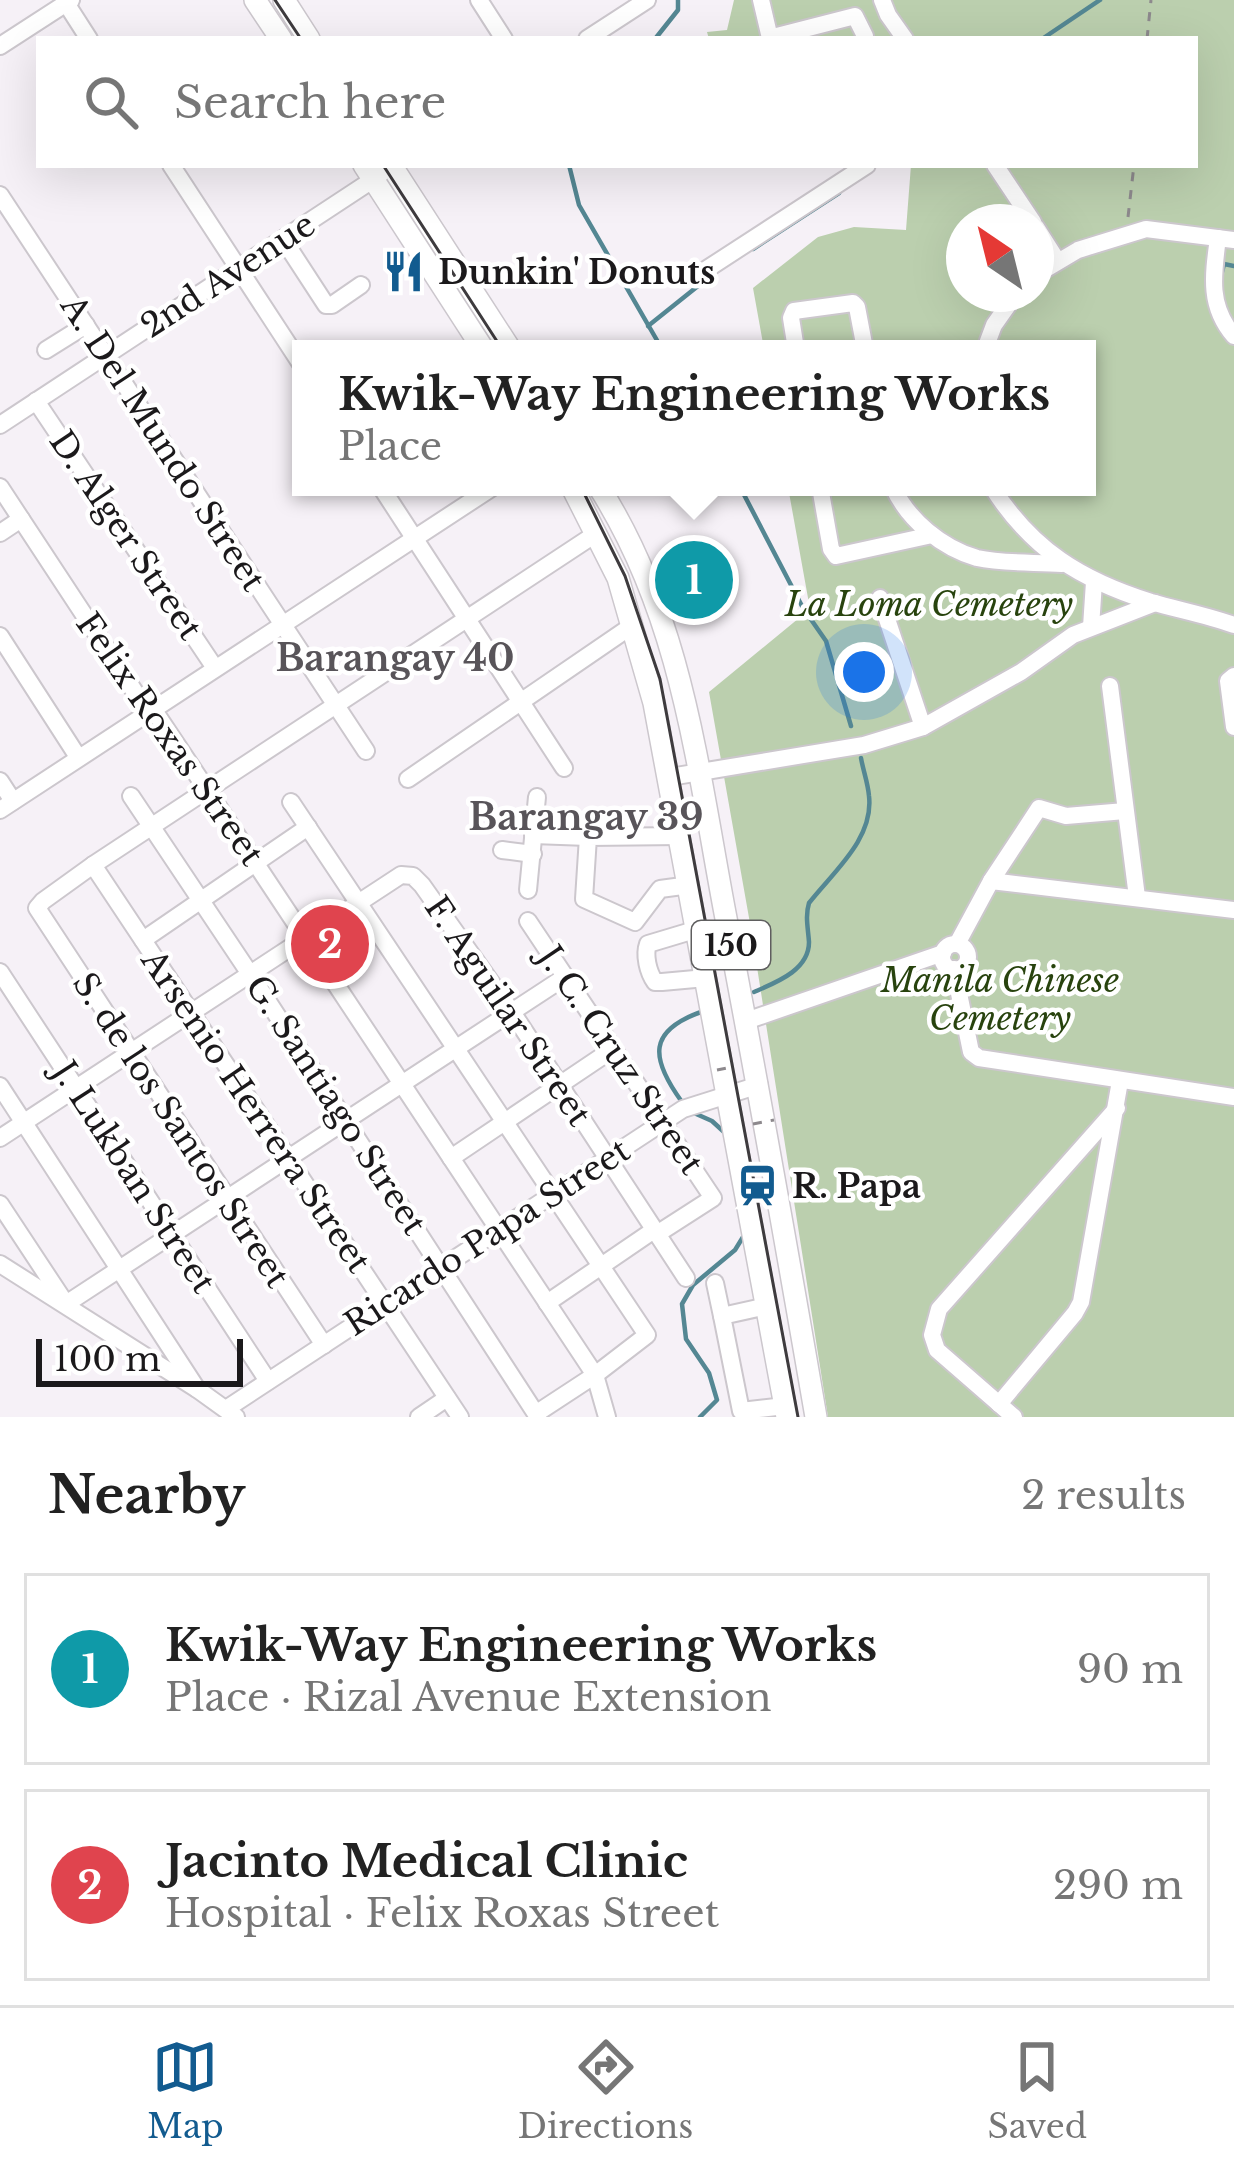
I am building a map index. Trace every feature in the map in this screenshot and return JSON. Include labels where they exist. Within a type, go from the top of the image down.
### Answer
[{"type":"main road","points":[[255,0],[278,36]]},
{"type":"main road","points":[[284,0],[307,36]]},
{"type":"main road","points":[[383,168],[479,340]]},
{"type":"main road","points":[[383,168],[504,340]]},
{"type":"main road","name":"150","points":[[577,496],[618,578],[634,625],[670,777],[786,1411]]},
{"type":"main road","name":"150","points":[[611,496],[662,616],[685,697],[816,1417]]},
{"type":"street","points":[[478,0],[502,36]]},
{"type":"street","points":[[592,36],[647,0]]},
{"type":"street","points":[[761,0],[771,36]]},
{"type":"street","points":[[864,36],[892,20],[906,0]]},
{"type":"street","points":[[0,46],[67,1],[87,36]]},
{"type":"street","points":[[776,36],[855,16],[860,36]]},
{"type":"street","points":[[173,168],[292,350]]},
{"type":"street","name":"2nd Avenue","points":[[0,425],[383,168]]},
{"type":"street","points":[[707,269],[862,168]]},
{"type":"street","points":[[997,168],[1020,204]]},
{"type":"street","name":"A. Del Mundo Street","points":[[0,195],[366,752]]},
{"type":"street","points":[[1054,262],[1146,229],[1226,239],[1213,297],[1234,336]]},
{"type":"street","points":[[283,239],[326,305],[361,285]]},
{"type":"street","points":[[1054,255],[1057,260]]},
{"type":"street","points":[[795,340],[794,310],[853,303],[864,340]]},
{"type":"street","points":[[989,340],[1004,312]]},
{"type":"street","points":[[46,350],[86,325]]},
{"type":"street","name":"D. Alger Street","points":[[37,401],[214,668]]},
{"type":"street","name":"Felix Roxas Street","points":[[0,487],[595,1375],[607,1417]]},
{"type":"street","points":[[387,496],[564,768]]},
{"type":"street","points":[[0,781],[7,806],[479,496]]},
{"type":"street","points":[[822,496],[836,556],[932,535]]},
{"type":"street","points":[[899,496],[913,518],[955,549],[982,559],[1063,564]]},
{"type":"street","points":[[998,496],[1030,536],[1094,582],[1234,625]]},
{"type":"street","points":[[0,533],[21,520]]},
{"type":"street","points":[[93,865],[597,533]]},
{"type":"street","points":[[1022,562],[1030,536]]},
{"type":"street","points":[[1091,626],[1094,582]]},
{"type":"street","points":[[880,598],[923,727]]},
{"type":"street","points":[[670,777],[865,745],[923,727],[1022,672],[1091,626],[1155,603]]},
{"type":"street","points":[[408,779],[634,625]]},
{"type":"street","points":[[0,636],[78,757]]},
{"type":"street","points":[[1231,678],[1234,727]]},
{"type":"street","points":[[1110,686],[1137,897]]},
{"type":"street","name":"G. Santiago Street","points":[[131,796],[537,1415]]},
{"type":"street","points":[[528,890],[537,797]]},
{"type":"street","points":[[291,802],[645,1332],[645,1338],[537,1415]]},
{"type":"street","points":[[1125,812],[1066,816],[1040,808],[991,881],[943,962],[953,969],[970,1052],[979,1058],[1234,1097]]},
{"type":"street","points":[[142,940],[308,827]]},
{"type":"street","points":[[502,850],[588,837],[681,836]]},
{"type":"street","points":[[588,837],[584,900],[634,922],[660,889],[690,885]]},
{"type":"street","name":"S. de los Santos Street","points":[[93,865],[43,901],[37,908],[39,914],[324,1345]]},
{"type":"street","name":"Arsenio Herrera Street","points":[[93,865],[460,1417]]},
{"type":"street","name":"F. Aguilar Street","points":[[359,902],[407,875],[422,885],[512,1012],[686,1278]]},
{"type":"street","points":[[991,881],[1234,910]]},
{"type":"street","points":[[0,1138],[359,902]]},
{"type":"street","name":"J. C. Cruz Street","points":[[528,921],[713,1198],[656,1232]]},
{"type":"street","points":[[698,929],[648,944],[650,975],[655,982],[706,978]]},
{"type":"street","points":[[746,1021],[950,948]]},
{"type":"street","name":"J. Lukban Street","points":[[0,972],[268,1381]]},
{"type":"street","points":[[66,1304],[565,976]]},
{"type":"street","points":[[451,1158],[613,1049]]},
{"type":"street","points":[[1117,1108],[939,1309],[932,1335],[937,1350],[1006,1410],[1081,1302],[1117,1108],[1120,1081]]},
{"type":"street","name":"Ricardo Papa Street","points":[[231,1413],[268,1381],[683,1108],[759,1085]]},
{"type":"street","points":[[0,1086],[197,1389]]},
{"type":"street","points":[[0,1204],[66,1304]]},
{"type":"street","points":[[547,1303],[656,1232]]},
{"type":"street","points":[[0,1264],[231,1413]]},
{"type":"street","points":[[715,1283],[739,1414],[786,1411]]},
{"type":"street","points":[[722,1316],[766,1306]]},
{"type":"street","points":[[419,1417],[447,1398]]},
{"type":"path","points":[[1147,36],[1151,0]]},
{"type":"path","points":[[1126,233],[1134,168]]},
{"type":"path","points":[[717,1070],[732,1066]]},
{"type":"path","points":[[753,1124],[774,1120]]},
{"type":"green space","points":[[734,0],[1234,0],[1234,1417],[828,1417],[709,692],[810,609],[790,496],[1096,496],[1096,340],[762,340],[753,288],[818,237],[854,227],[906,230],[911,168],[1198,168],[1198,36],[708,36],[707,32],[727,30]]},
{"type":"waterway","points":[[657,36],[678,10],[678,0]]},
{"type":"waterway","points":[[1046,36],[1100,0]]},
{"type":"waterway","points":[[570,168],[579,205],[657,340]]},
{"type":"waterway","points":[[753,249],[839,193]]},
{"type":"waterway","points":[[1222,272],[1224,264],[1234,266]]},
{"type":"waterway","points":[[648,326],[713,274]]},
{"type":"waterway","points":[[745,496],[803,608],[826,641],[851,726]]},
{"type":"waterway","points":[[754,992],[790,974],[804,960],[809,903],[859,841],[869,812],[861,758]]},
{"type":"waterway","points":[[682,1102],[664,1072],[660,1047],[672,1027],[704,1011]]},
{"type":"waterway","points":[[694,1113],[724,1132]]},
{"type":"waterway","points":[[700,1417],[717,1400],[709,1373],[686,1339],[682,1304],[693,1285],[735,1250],[743,1237]]},
{"type":"tram line","points":[[275,0],[299,36]]},
{"type":"tram line","points":[[385,168],[496,340]]},
{"type":"tram line","points":[[585,496],[625,576],[660,679],[798,1417]]},
{"type":"place","name":"Dunkin' Donuts","points":[[404,272]]},
{"type":"place","name":"Kwik-Way Engineering Works","points":[[694,580]]},
{"type":"place","name":"Jacinto Medical Clinic","points":[[330,944]]},
{"type":"place","name":"R. Papa","points":[[758,1186]]},
{"type":"district","name":"Barangay 40","points":[[395,658]]},
{"type":"district","name":"Barangay 39","points":[[586,817]]},
{"type":"park label","name":"La Loma Cemetery","points":[[929,604]]},
{"type":"park label","name":"Manila Chinese Cemetery","points":[[1000,999]]}]
